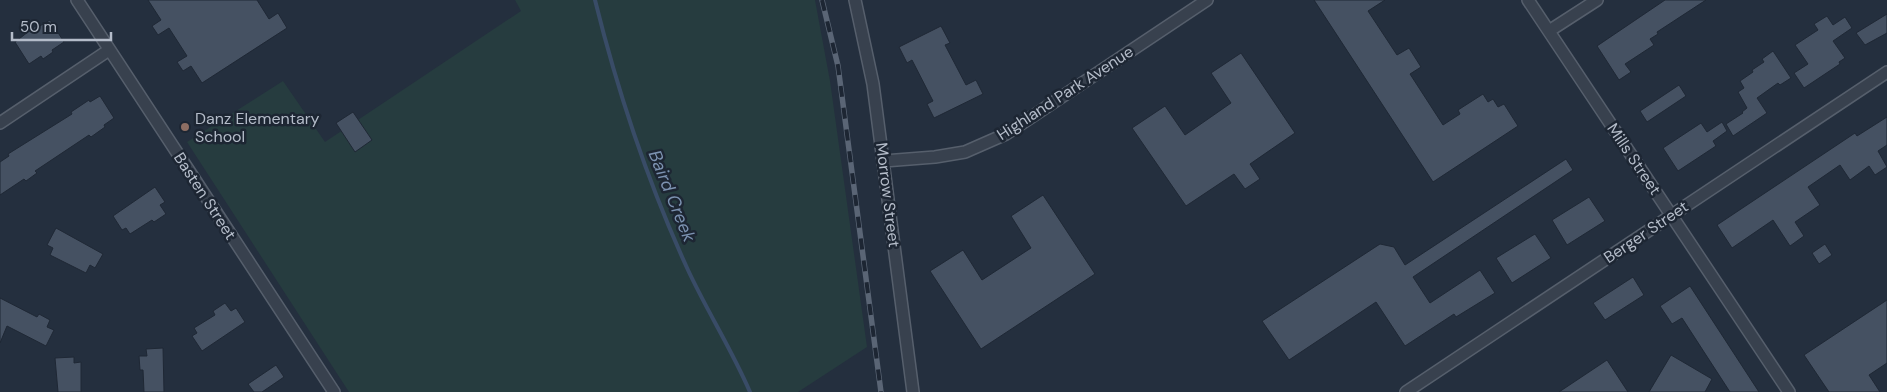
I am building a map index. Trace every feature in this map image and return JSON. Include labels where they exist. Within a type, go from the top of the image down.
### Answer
[{"type":"street","name":"Basten Street","points":[[77,0],[334,392]]},
{"type":"street","name":"Morrow Street","points":[[855,0],[873,84],[913,392]]},
{"type":"street","name":"Highland Park Avenue","points":[[884,161],[934,157],[965,152],[1006,134],[1207,0]]},
{"type":"street","name":"Mills Street","points":[[1528,0],[1789,392]]},
{"type":"street","points":[[1549,31],[1596,0]]},
{"type":"street","points":[[0,123],[109,50]]},
{"type":"street","name":"Berger Street","points":[[1406,392],[1887,72]]},
{"type":"green space","points":[[515,0],[815,0],[830,81],[867,347],[798,392],[349,392],[187,142],[283,81],[325,142],[521,11]]},
{"type":"building","points":[[148,0],[257,0],[269,19],[278,13],[287,28],[202,83],[191,66],[183,71],[177,62],[187,56],[169,28],[158,35],[152,26],[161,20]]},
{"type":"building","points":[[1314,0],[1385,0],[1368,11],[1397,55],[1409,48],[1421,67],[1410,74],[1443,125],[1460,114],[1458,110],[1483,94],[1488,102],[1493,99],[1498,107],[1504,104],[1518,126],[1433,182]]},
{"type":"building","points":[[1665,0],[1706,0],[1657,32],[1658,34],[1650,39],[1654,45],[1625,64],[1631,72],[1619,80],[1597,46]]},
{"type":"building","points":[[1887,14],[1887,33],[1865,45],[1856,33]]},
{"type":"building","points":[[1827,16],[1833,25],[1845,17],[1852,28],[1833,41],[1845,58],[1839,62],[1840,64],[1804,88],[1794,73],[1808,64],[1795,45],[1818,30],[1814,24]]},
{"type":"building","points":[[50,20],[64,42],[43,59],[41,56],[29,64],[15,42],[37,25],[38,27]]},
{"type":"building","points":[[941,26],[950,43],[945,45],[966,85],[976,80],[983,94],[934,118],[927,104],[933,101],[912,60],[907,63],[899,47]]},
{"type":"building","points":[[1773,51],[1791,78],[1780,85],[1778,83],[1757,98],[1767,113],[1733,136],[1726,124],[1743,113],[1747,108],[1738,92],[1744,88],[1740,81],[1764,62],[1762,59]]},
{"type":"building","points":[[1241,53],[1295,133],[1250,164],[1260,179],[1245,189],[1234,174],[1186,206],[1132,128],[1165,106],[1185,135],[1231,103],[1211,73]]},
{"type":"building","points":[[1679,85],[1686,96],[1647,122],[1640,111]]},
{"type":"building","points":[[100,96],[114,118],[104,125],[105,127],[91,137],[89,135],[35,171],[37,173],[26,181],[24,179],[0,195],[0,162],[9,156],[8,154],[72,114],[71,112],[89,100],[90,102]]},
{"type":"building","points":[[353,112],[372,140],[355,152],[336,123]]},
{"type":"building","points":[[1887,117],[1887,145],[1878,151],[1887,167],[1875,175],[1869,166],[1850,180],[1840,165],[1808,187],[1820,205],[1795,222],[1804,236],[1790,246],[1773,220],[1732,248],[1717,225],[1855,133],[1857,136]]},
{"type":"building","points":[[1722,122],[1727,131],[1713,141],[1716,146],[1678,171],[1663,148],[1701,123],[1707,132]]},
{"type":"building","points":[[1566,159],[1573,170],[1413,277],[1430,303],[1480,270],[1495,293],[1456,317],[1454,314],[1405,346],[1376,302],[1289,360],[1262,321],[1380,244],[1394,247],[1405,265]]},
{"type":"building","points":[[155,187],[165,202],[160,205],[166,214],[154,222],[152,220],[130,234],[126,228],[122,230],[113,216]]},
{"type":"building","points":[[1043,195],[1095,274],[981,349],[930,271],[963,250],[982,280],[1031,248],[1011,216]]},
{"type":"building","points":[[1589,197],[1605,221],[1567,245],[1552,220]]},
{"type":"building","points":[[56,228],[103,254],[95,268],[90,265],[86,273],[50,255],[53,248],[47,245]]},
{"type":"building","points":[[1535,234],[1551,258],[1512,283],[1496,258]]},
{"type":"building","points":[[1825,244],[1832,255],[1819,264],[1812,253]]},
{"type":"building","points":[[1633,277],[1644,295],[1605,320],[1593,303]]},
{"type":"building","points":[[1690,286],[1759,392],[1730,392],[1682,318],[1672,324],[1660,306]]},
{"type":"building","points":[[0,298],[37,317],[39,314],[50,320],[47,327],[54,330],[46,346],[7,326],[0,343]]},
{"type":"building","points":[[1887,300],[1887,363],[1869,375],[1880,392],[1829,392],[1804,355]]},
{"type":"building","points":[[225,303],[231,311],[236,308],[245,322],[202,351],[192,336],[197,333],[194,328],[215,315],[213,311]]},
{"type":"building","points":[[163,348],[164,392],[144,392],[143,370],[140,370],[139,356],[147,356],[146,349]]},
{"type":"building","points":[[1671,355],[1712,379],[1705,392],[1649,392]]},
{"type":"building","points":[[74,357],[74,363],[81,362],[81,392],[58,392],[55,358]]},
{"type":"building","points":[[1607,360],[1628,392],[1559,392]]},
{"type":"building","points":[[276,365],[284,377],[262,392],[254,392],[248,384]]},
{"type":"waterway","name":"Baird Creek","points":[[595,0],[635,137],[673,237],[750,392]]},
{"type":"railway","points":[[822,0],[838,66],[881,392]]},
{"type":"place","name":"Danz Elementary School","points":[[185,127]]}]
